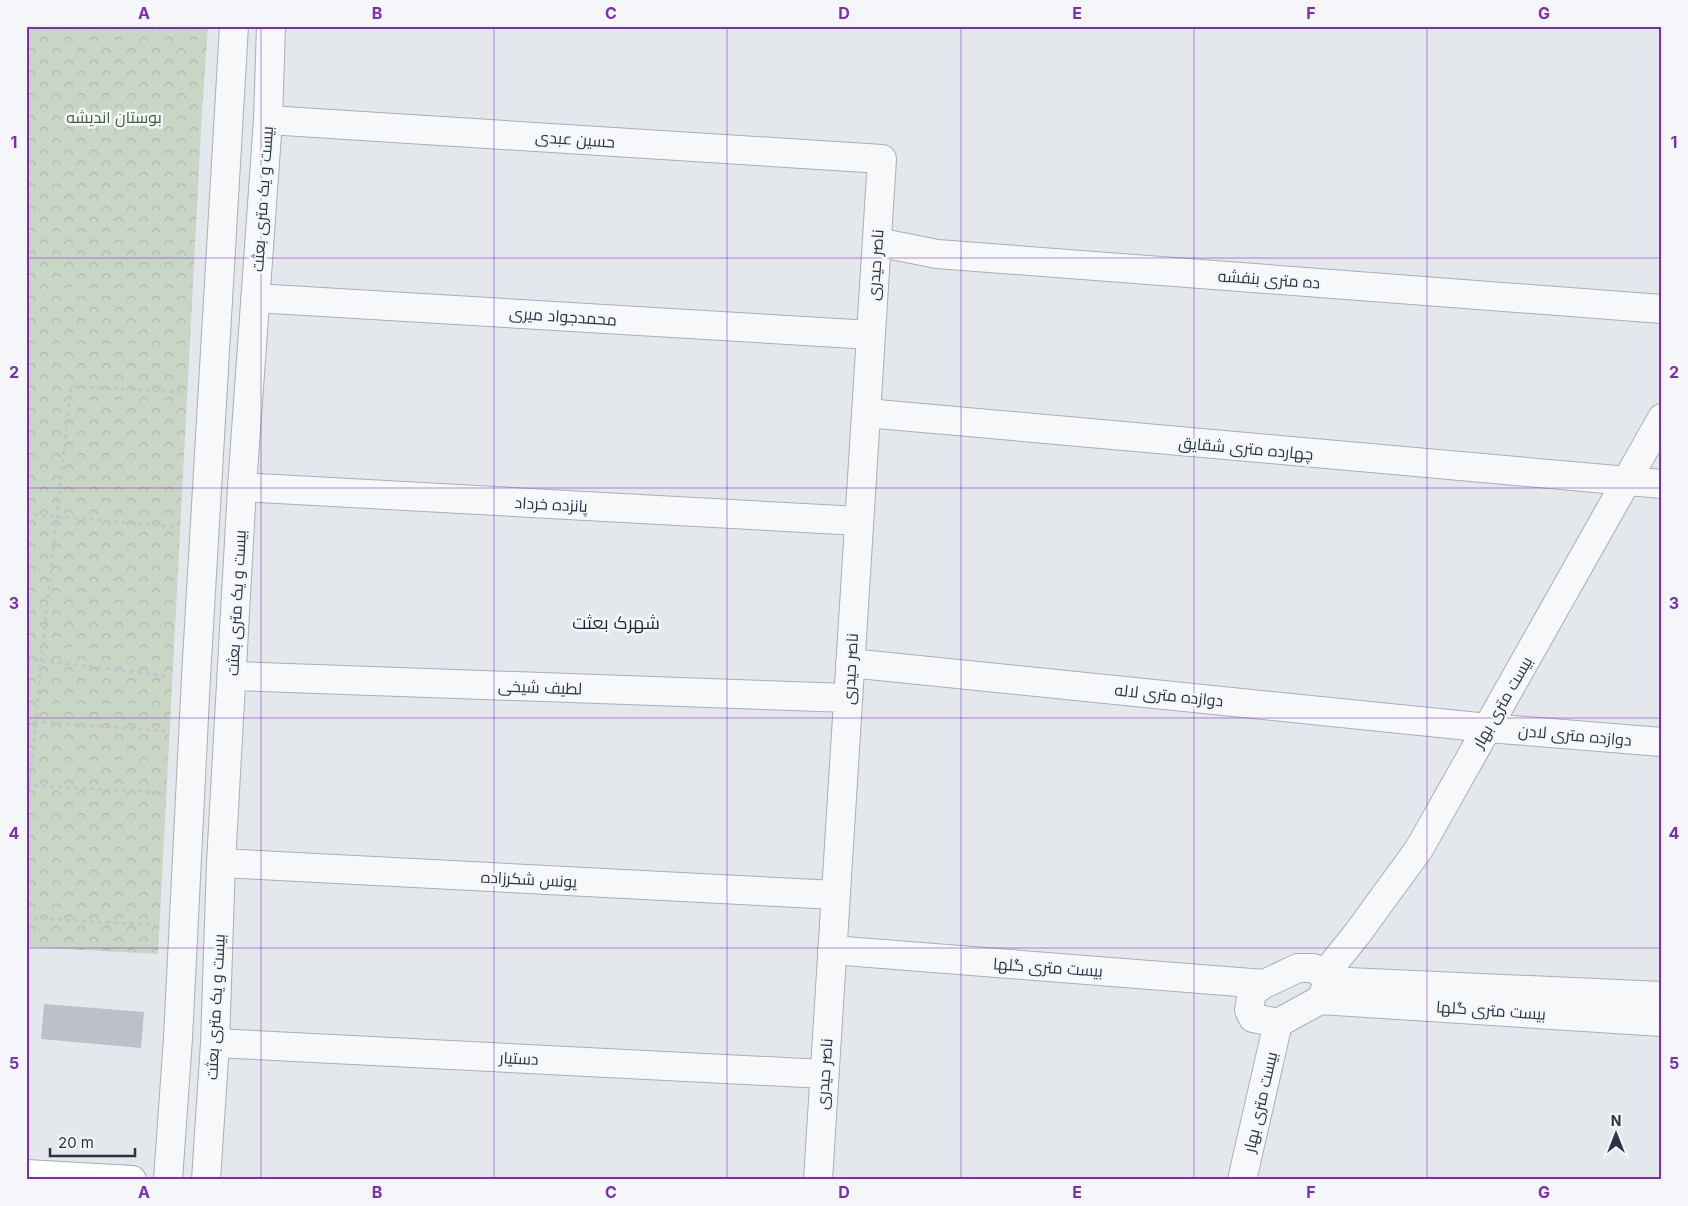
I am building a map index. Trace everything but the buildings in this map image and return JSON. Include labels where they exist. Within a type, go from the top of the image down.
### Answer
[{"type":"main road","points":[[26,1174],[132,1180]]},
{"type":"street","points":[[168,1180],[178,1038],[196,677],[234,26]]},
{"type":"street","name":"بیست و یک متری بعثت","points":[[206,1180],[215,1043],[221,862],[242,487],[268,120],[271,26]]},
{"type":"street","name":"حسین عبدی","points":[[268,120],[882,159]]},
{"type":"street","name":"ناصر حیدری","points":[[818,1180],[882,159]]},
{"type":"street","name":"ده متری بنفشه","points":[[877,242],[937,254],[1662,309]]},
{"type":"street","name":"محمدجواد میری","points":[[255,298],[871,335]]},
{"type":"street","name":"چهارده متری شقایق","points":[[866,413],[1662,484]]},
{"type":"street","name":"بیست متری بهار","points":[[1324,985],[1357,934],[1419,849],[1662,418]]},
{"type":"street","name":"پانزده خرداد","points":[[242,487],[859,521]]},
{"type":"street","name":"دوازده متری لاله","points":[[850,663],[1488,728]]},
{"type":"street","name":"لطیف شیخی","points":[[232,676],[848,698]]},
{"type":"street","name":"دوازده متری لادن","points":[[1488,728],[1662,742]]},
{"type":"street","name":"یونس شکرزاده","points":[[221,862],[836,895]]},
{"type":"street","name":"بیست متری گلها","points":[[832,950],[1264,984]]},
{"type":"street","points":[[1298,968],[1313,968],[1324,985],[1278,1023],[1253,1018],[1249,1010],[1252,992],[1264,984],[1298,968]]},
{"type":"street","name":"بیست متری گلها","points":[[1324,985],[1662,996]]},
{"type":"street","name":"بیست متری گلها","points":[[1324,985],[1662,1022]]},
{"type":"street","name":"بیست متری بهار","points":[[1242,1180],[1278,1023]]},
{"type":"street","name":"دستیار","points":[[215,1043],[824,1074]]},
{"type":"path","points":[[26,813],[71,386],[187,392]]},
{"type":"path","points":[[26,514],[180,527]]},
{"type":"path","points":[[26,659],[172,676],[196,677]]},
{"type":"path","points":[[26,721],[170,731]]},
{"type":"path","points":[[28,785],[166,793]]},
{"type":"path","points":[[26,918],[159,925]]},
{"type":"green space","name":"بوستان اندیشه","points":[[26,26],[208,26],[158,954],[26,947]]},
{"type":"district","name":"شهرک بعثت","points":[[616,622]]}]
